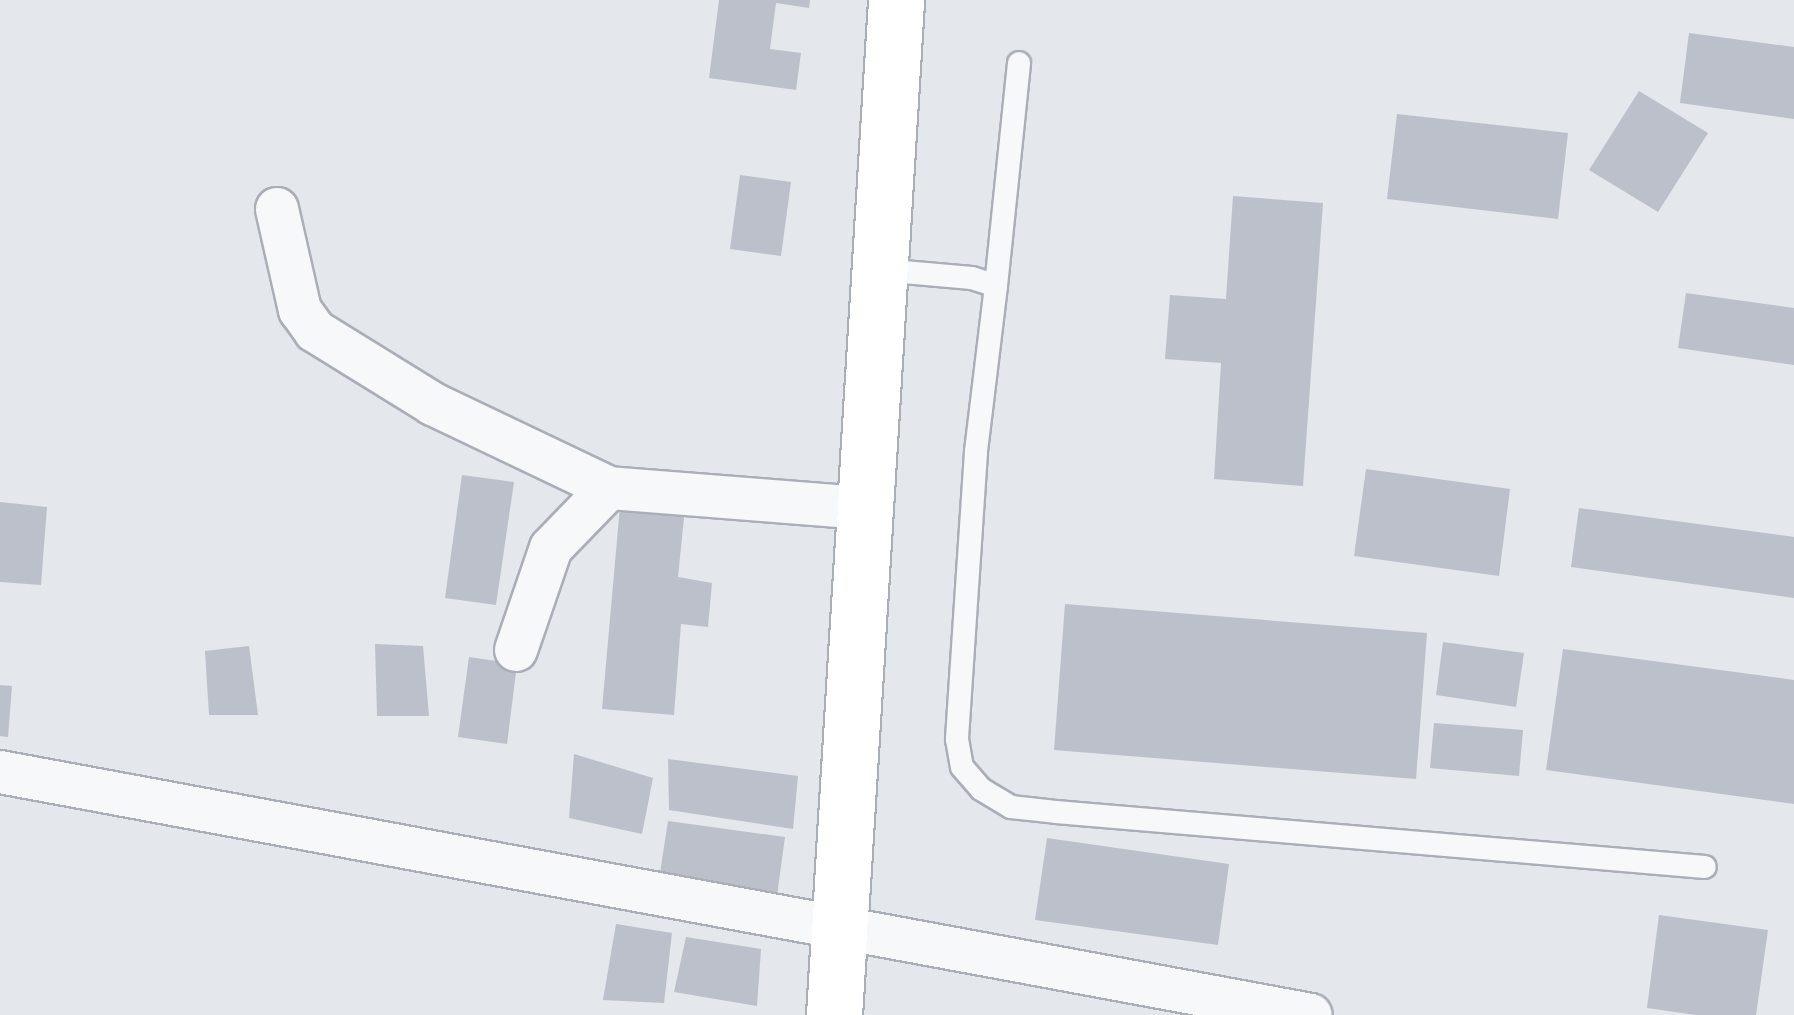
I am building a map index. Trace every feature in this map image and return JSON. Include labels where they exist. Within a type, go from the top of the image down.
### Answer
[{"type":"main road","points":[[834,1015],[896,0]]},
{"type":"street","points":[[277,209],[300,310],[326,342],[433,404],[609,488],[865,508]]},
{"type":"street","points":[[516,650],[551,548],[609,488]]},
{"type":"street","points":[[0,772],[1311,1015]]},
{"type":"lane","points":[[1019,63],[976,452],[957,739],[968,779],[1011,806],[1056,812],[1705,866]]},
{"type":"lane","points":[[881,270],[972,278],[996,286]]},
{"type":"building","points":[[719,0],[810,0],[809,8],[776,3],[770,49],[801,53],[796,90],[709,78]]},
{"type":"building","points":[[1689,33],[1794,47],[1794,119],[1680,103]]},
{"type":"building","points":[[1639,91],[1708,133],[1658,212],[1589,170]]},
{"type":"building","points":[[1397,114],[1568,133],[1558,219],[1387,199]]},
{"type":"building","points":[[740,175],[791,182],[781,256],[730,249]]},
{"type":"building","points":[[1233,196],[1323,203],[1303,486],[1214,479],[1221,363],[1165,359],[1170,295],[1226,299]]},
{"type":"building","points":[[1686,293],[1794,308],[1794,365],[1678,348]]},
{"type":"building","points":[[1366,469],[1510,489],[1499,576],[1354,556]]},
{"type":"building","points":[[462,475],[514,482],[496,605],[445,598]]},
{"type":"building","points":[[0,502],[47,507],[41,585],[0,582]]},
{"type":"building","points":[[620,506],[685,508],[678,577],[712,583],[708,627],[681,624],[674,715],[602,709]]},
{"type":"building","points":[[1579,508],[1794,537],[1794,598],[1571,567]]},
{"type":"building","points":[[1065,604],[1427,633],[1416,779],[1054,750]]},
{"type":"building","points":[[1443,642],[1524,653],[1516,707],[1436,695]]},
{"type":"building","points":[[375,644],[423,646],[429,716],[377,716]]},
{"type":"building","points":[[249,646],[258,715],[209,715],[205,651]]},
{"type":"building","points":[[1563,649],[1794,680],[1794,804],[1546,770]]},
{"type":"building","points":[[469,657],[517,664],[507,744],[458,737]]},
{"type":"building","points":[[0,685],[12,686],[8,737],[0,736]]},
{"type":"building","points":[[1434,723],[1523,730],[1519,776],[1430,768]]},
{"type":"building","points":[[574,754],[653,778],[642,834],[569,818]]},
{"type":"building","points":[[668,759],[798,776],[793,829],[669,810]]},
{"type":"building","points":[[668,821],[785,837],[776,903],[658,886]]},
{"type":"building","points":[[1047,838],[1229,864],[1218,945],[1035,920]]},
{"type":"building","points":[[1659,915],[1768,930],[1756,1015],[1696,1015],[1647,1008]]},
{"type":"building","points":[[616,924],[672,933],[664,1003],[603,1000]]},
{"type":"building","points":[[686,937],[761,949],[757,1006],[674,992]]}]
